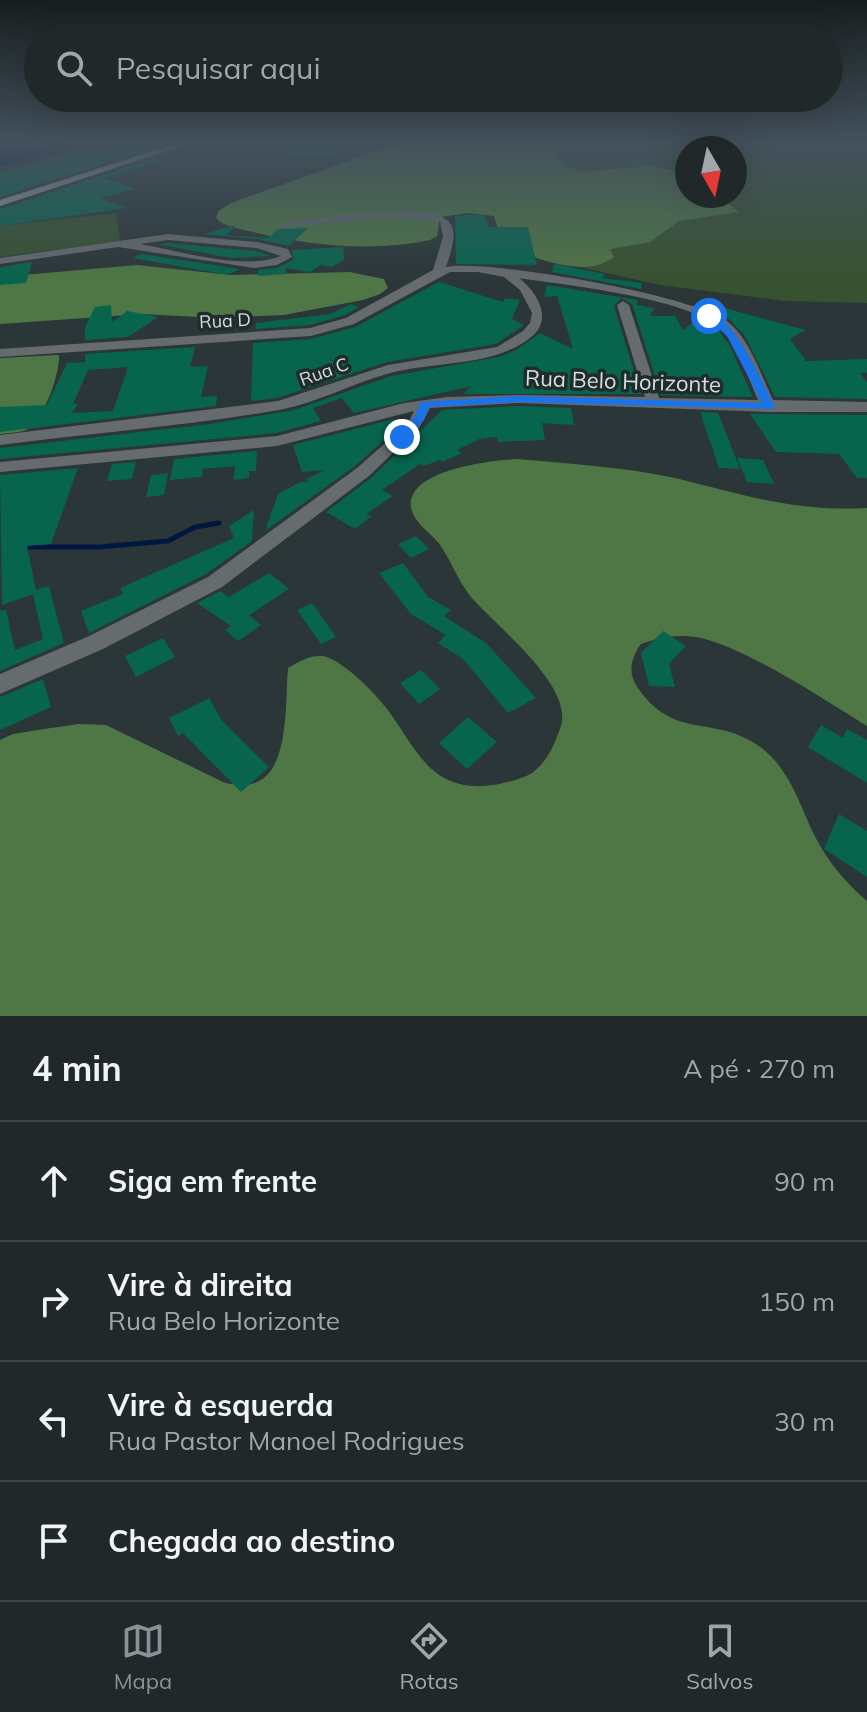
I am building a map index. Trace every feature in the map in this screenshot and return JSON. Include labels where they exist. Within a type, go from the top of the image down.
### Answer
[{"type":"main road","points":[[0,203],[42,189]]},
{"type":"street","points":[[282,224],[432,215],[446,224],[446,267],[540,278],[667,303],[715,318],[732,335],[769,407]]},
{"type":"street","points":[[0,261],[160,238],[264,246],[284,251],[287,257],[271,265],[251,266],[149,247],[121,245]]},
{"type":"street","name":"Rua D","points":[[0,353],[311,332],[350,321],[446,267]]},
{"type":"street","points":[[499,271],[520,282],[526,278],[540,278]]},
{"type":"street","name":"Rua C","points":[[0,440],[267,408],[388,369],[501,350],[524,338],[537,320],[536,305],[520,282]]},
{"type":"street","points":[[623,305],[654,404]]},
{"type":"street","name":"Rua Belo Horizonte","points":[[0,467],[277,441],[425,404],[519,399],[867,407]]},
{"type":"street","points":[[0,684],[95,643],[215,582],[353,481],[414,425],[425,404]]},
{"type":"green space","points":[[269,189],[675,189],[675,208],[747,208],[747,189],[867,189],[867,303],[785,301],[659,285],[554,261],[498,233],[494,216],[468,213],[440,217],[437,236],[430,240],[377,246],[326,244],[274,236],[223,224],[216,218],[219,211],[231,203]]},
{"type":"green space","points":[[269,189],[675,189],[675,208],[734,208],[739,212],[679,221],[650,242],[610,249],[614,257],[602,264],[575,267],[505,248],[494,216],[468,213],[440,217],[437,236],[430,240],[365,246],[278,238],[230,226],[216,218],[219,211],[231,203]]},
{"type":"green space","points":[[116,213],[120,241],[0,257],[0,226]]},
{"type":"green space","points":[[137,265],[231,275],[350,272],[384,279],[388,288],[363,300],[284,315],[217,318],[142,314],[0,324],[0,277]]},
{"type":"green space","points":[[59,355],[54,384],[39,417],[26,430],[0,434],[0,358]]},
{"type":"green space","points":[[518,459],[656,474],[793,505],[867,508],[867,726],[759,662],[696,637],[668,637],[641,644],[631,671],[638,688],[665,715],[739,735],[766,752],[782,770],[826,856],[867,901],[867,1016],[0,1016],[0,740],[13,734],[79,724],[106,725],[223,782],[246,785],[262,779],[273,767],[280,749],[288,668],[300,661],[322,656],[339,663],[367,686],[426,763],[450,781],[466,785],[497,785],[527,776],[540,766],[552,748],[562,722],[561,706],[554,689],[528,655],[471,597],[440,545],[419,523],[411,507],[413,494],[436,476],[471,465]]},
{"type":"building","points":[[0,189],[24,189],[0,197]]},
{"type":"building","points":[[60,189],[134,189],[100,198],[127,208],[0,226],[0,209]]},
{"type":"building","points":[[483,214],[489,227],[528,227],[537,265],[456,264],[455,216]]},
{"type":"building","points":[[236,225],[226,235],[268,238],[278,229],[308,228],[289,246],[257,239],[203,234]]},
{"type":"building","points":[[158,244],[256,251],[271,256],[230,258]]},
{"type":"building","points":[[343,247],[344,260],[332,267],[321,265],[310,272],[285,268],[287,274],[258,276],[258,270],[277,268],[293,260],[292,250]]},
{"type":"building","points":[[141,254],[240,269],[228,275],[133,258]]},
{"type":"building","points":[[32,262],[26,283],[0,285],[0,267]]},
{"type":"building","points":[[554,264],[605,274],[602,278],[642,283],[641,289],[552,272]]},
{"type":"building","points":[[439,282],[503,302],[505,298],[520,300],[512,319],[524,325],[496,344],[387,362],[277,398],[251,401],[253,343],[311,339],[355,327]]},
{"type":"building","points":[[547,285],[638,300],[636,305],[654,308],[650,316],[675,316],[683,330],[698,318],[704,321],[719,331],[730,346],[753,397],[661,395],[632,304],[621,298],[614,306],[641,394],[463,394],[472,386],[354,413],[342,398],[313,408],[321,421],[276,433],[0,459],[0,448],[210,424],[294,410],[391,376],[499,357],[516,350],[540,333],[573,349],[557,296],[544,297]]},
{"type":"building","points":[[372,299],[345,315],[310,325],[255,329],[256,323],[330,314],[351,304],[358,307]]},
{"type":"building","points":[[111,305],[112,322],[127,311],[158,317],[128,337],[85,340],[85,327],[95,307]]},
{"type":"building","points":[[717,306],[806,330],[790,339],[806,361],[867,359],[867,373],[860,373],[867,382],[867,399],[775,397],[745,336],[729,319],[710,309]]},
{"type":"building","points":[[195,347],[190,367],[208,366],[201,397],[217,396],[216,406],[0,432],[0,407],[47,405],[67,363],[85,362],[85,354]],"holes":[[[128,367],[113,411],[72,413],[78,404],[73,404],[88,370]]]},
{"type":"building","points":[[519,406],[571,408],[574,425],[542,423],[545,440],[498,442],[497,437],[479,439],[457,450],[462,453],[442,462],[420,464],[382,490],[393,496],[366,514],[372,516],[355,529],[326,512],[371,478],[442,410]]},
{"type":"building","points":[[700,412],[718,413],[740,469],[719,468]]},
{"type":"building","points":[[750,414],[867,415],[867,478],[857,478],[839,454],[776,452]]},
{"type":"building","points":[[394,419],[400,426],[355,466],[265,531],[278,494],[300,482],[308,482],[306,479],[324,470],[302,472],[293,445]]},
{"type":"building","points":[[257,451],[256,471],[249,471],[249,478],[234,480],[235,466],[203,469],[202,477],[170,480],[174,459]]},
{"type":"building","points":[[737,458],[763,460],[774,484],[747,482]]},
{"type":"building","points":[[136,462],[132,479],[107,481],[112,464]]},
{"type":"building","points":[[78,468],[51,544],[27,546],[36,590],[49,586],[64,643],[0,671],[0,610],[6,610],[15,650],[43,639],[33,594],[2,605],[0,475]]},
{"type":"building","points":[[168,473],[164,495],[146,497],[151,475]]},
{"type":"building","points":[[254,510],[252,541],[206,574],[89,633],[81,611],[123,594],[120,588],[234,538],[229,526]]},
{"type":"building","points":[[416,536],[429,549],[411,558],[398,544]]},
{"type":"building","points":[[403,563],[428,597],[451,610],[444,616],[486,643],[536,698],[508,713],[463,659],[438,643],[446,635],[411,614],[379,573]]},
{"type":"building","points":[[269,573],[289,589],[249,615],[261,625],[238,641],[225,630],[231,626],[197,603],[220,591],[229,597]]},
{"type":"building","points":[[312,603],[336,637],[321,644],[297,610]]},
{"type":"building","points":[[663,631],[686,646],[669,664],[675,687],[649,686],[641,653]]},
{"type":"building","points":[[163,638],[175,657],[136,677],[125,656]]},
{"type":"building","points":[[421,670],[440,689],[419,704],[400,683]]},
{"type":"building","points":[[43,679],[51,707],[0,730],[0,697]]},
{"type":"building","points":[[209,698],[222,721],[269,767],[241,792],[183,733],[178,736],[169,718]]},
{"type":"building","points":[[468,717],[497,742],[467,769],[439,743]]},
{"type":"building","points":[[821,725],[843,738],[847,729],[867,740],[867,783],[808,747]]},
{"type":"building","points":[[839,814],[867,831],[867,877],[824,849]]},
{"type":"waterway","points":[[24,547],[99,547],[168,541],[195,527],[219,523]]},
{"type":"route","points":[[402,437],[420,417],[425,404],[447,401],[519,399],[769,407],[732,335],[725,326],[709,316]]}]
